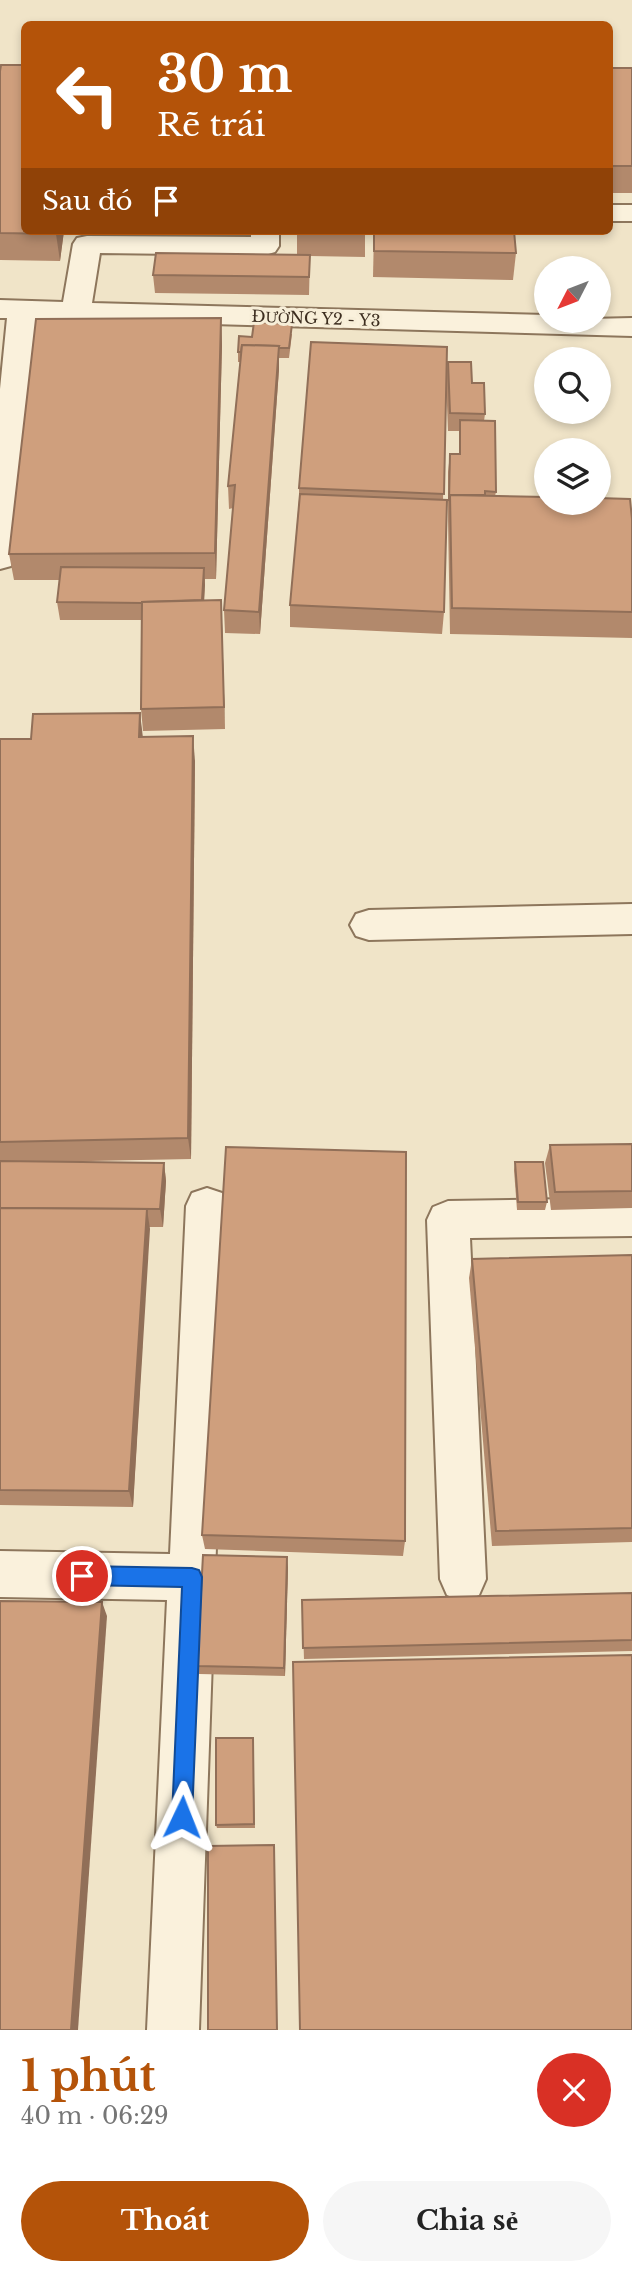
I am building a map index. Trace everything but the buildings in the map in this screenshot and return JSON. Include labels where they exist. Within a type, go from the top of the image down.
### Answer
[{"type":"lane","points":[[613,213],[632,213]]},
{"type":"lane","points":[[76,311],[87,244],[265,246],[265,235]]},
{"type":"lane","points":[[0,558],[11,309]]},
{"type":"lane","name":"ĐƯỜNG Y2 - Y3","points":[[11,309],[632,327]]},
{"type":"lane","points":[[369,925],[632,919]]},
{"type":"lane","points":[[173,2030],[207,1206]]},
{"type":"lane","points":[[463,1580],[448,1220],[632,1217]]},
{"type":"lane","points":[[0,1574],[192,1577]]},
{"type":"route","points":[[82,1576],[192,1577],[182,1817]]}]
